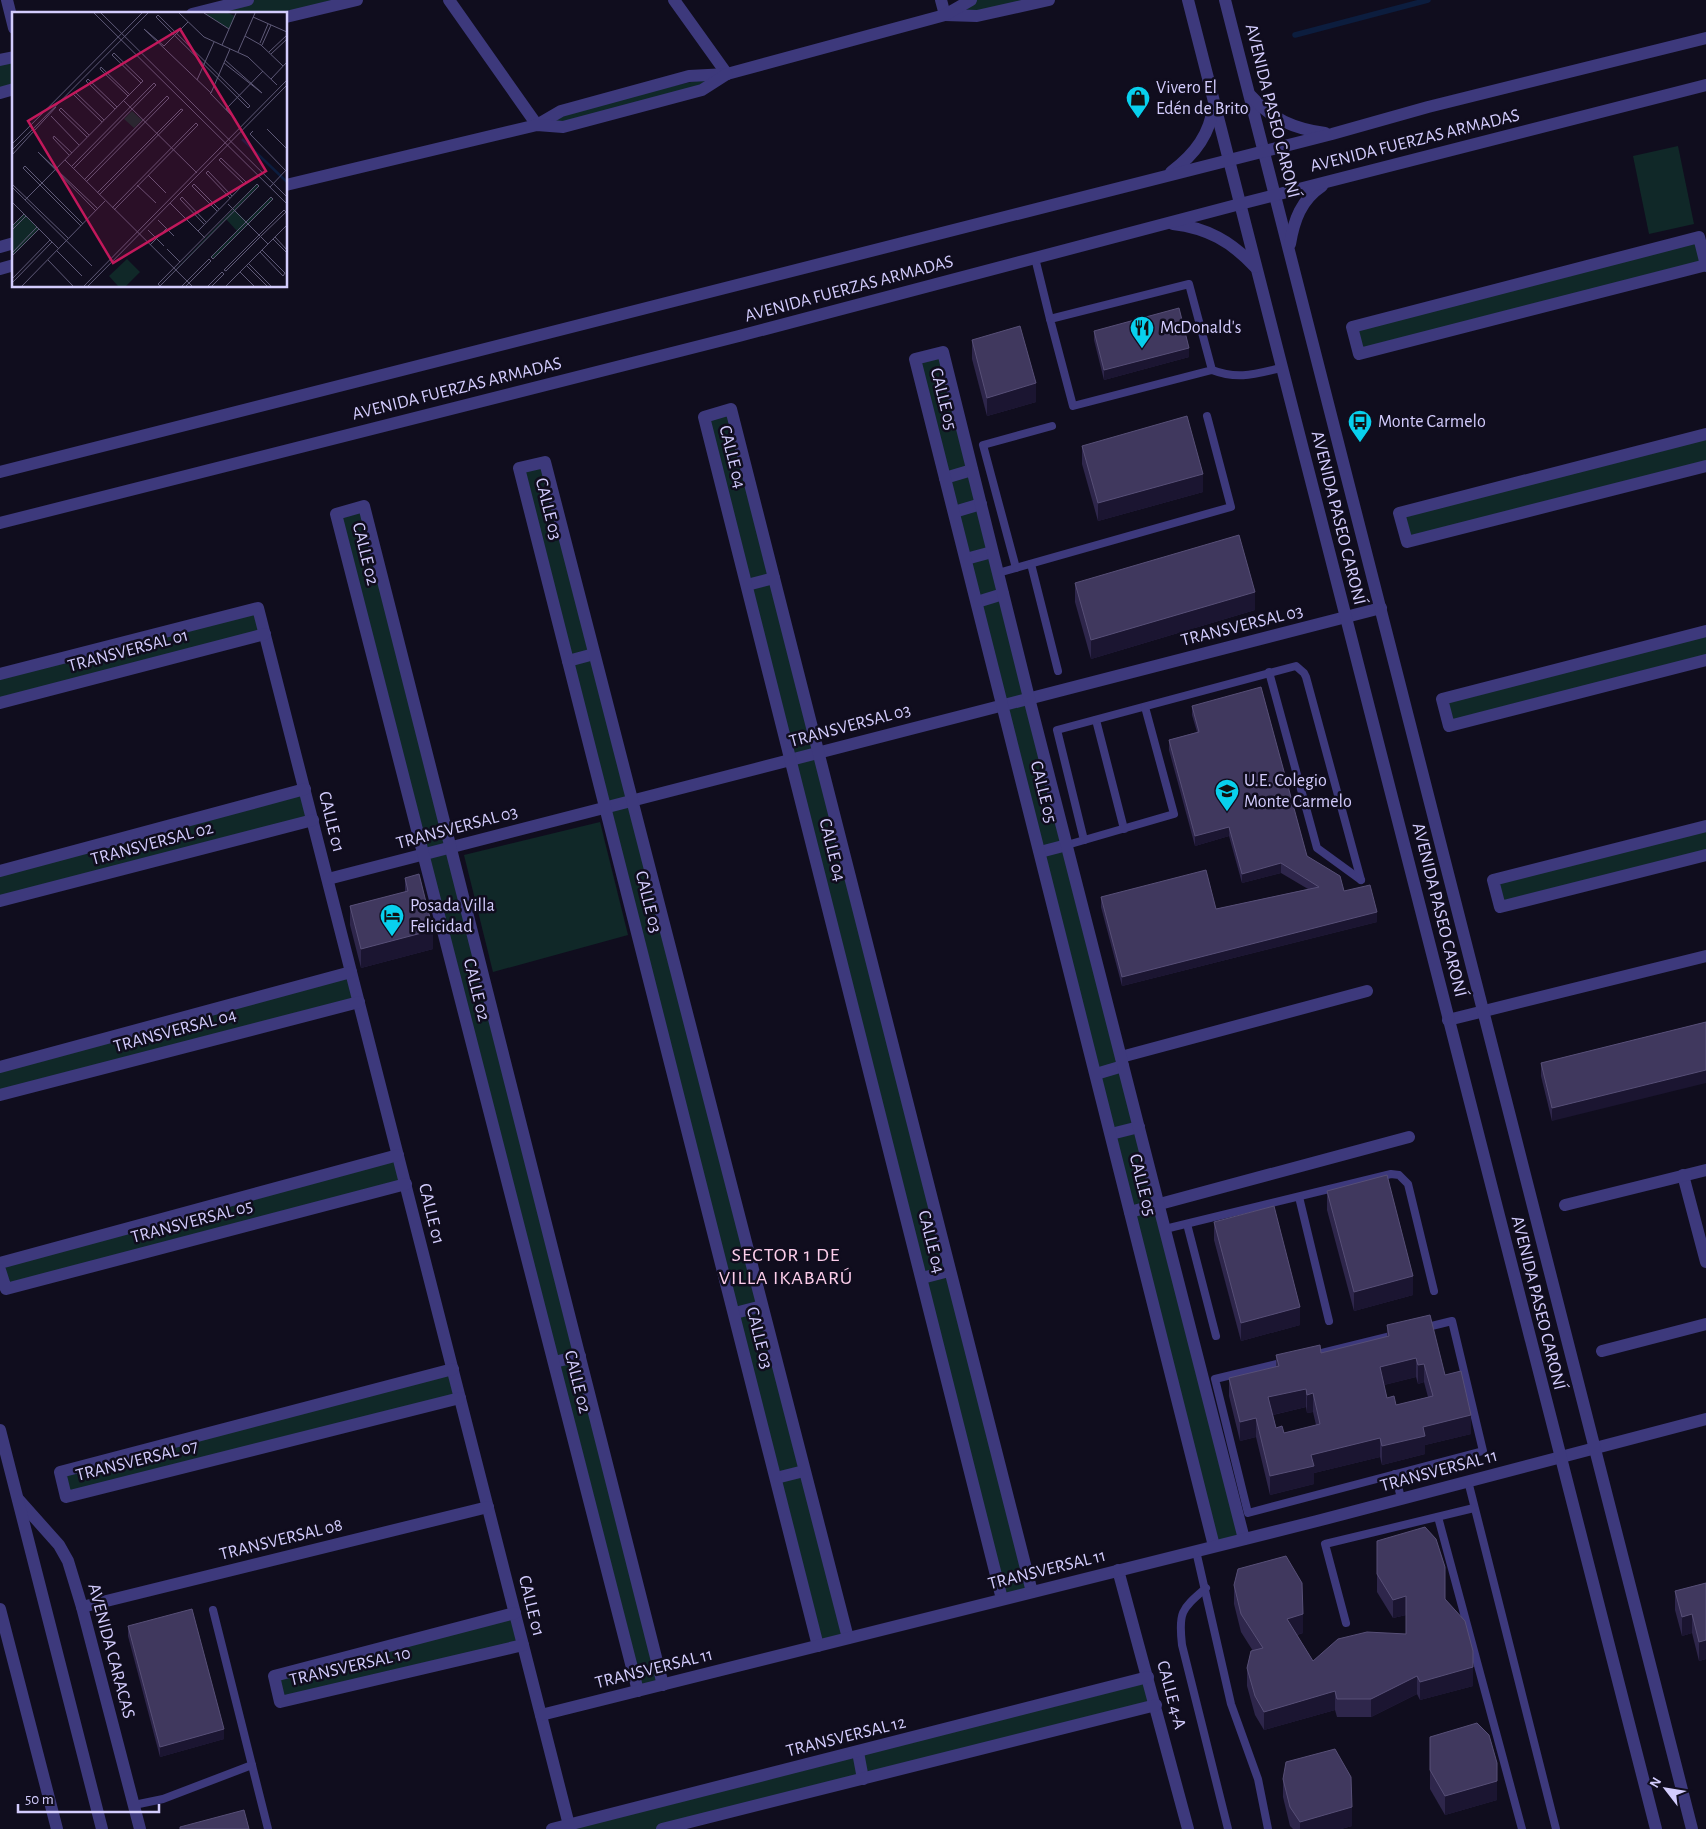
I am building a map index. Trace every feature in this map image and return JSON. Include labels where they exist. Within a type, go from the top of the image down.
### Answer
[{"type":"street","points":[[7,0],[12,20]]},
{"type":"street","points":[[216,11],[248,0]]},
{"type":"street","points":[[288,17],[357,0]]},
{"type":"street","points":[[449,0],[538,125]]},
{"type":"street","points":[[674,0],[727,74]]},
{"type":"street","points":[[941,0],[945,15]]},
{"type":"street","points":[[288,185],[538,125],[563,127],[702,90],[727,74],[945,15],[971,0]]},
{"type":"street","points":[[945,15],[977,16],[1049,0]]},
{"type":"street","name":"AVENIDA PASEO CARONÍ","points":[[1188,0],[1656,1829]]},
{"type":"street","name":"AVENIDA PASEO CARONÍ","points":[[1225,0],[1692,1829]]},
{"type":"street","name":"AVENIDA FUERZAS ARMADAS","points":[[0,472],[1332,134],[1428,107],[1706,38]]},
{"type":"street","name":"AVENIDA FUERZAS ARMADAS","points":[[0,523],[729,338],[1166,223],[1706,85]]},
{"type":"street","points":[[1249,93],[1272,116],[1290,125],[1307,131],[1332,134]]},
{"type":"street","points":[[1166,176],[1186,162],[1197,147],[1212,118],[1214,102]]},
{"type":"street","points":[[1289,249],[1298,212],[1314,191],[1329,181]]},
{"type":"street","points":[[1166,223],[1188,226],[1214,234],[1240,251],[1255,267]]},
{"type":"street","points":[[1699,237],[1706,266],[1359,354],[1352,327],[1699,237]]},
{"type":"street","name":"CALLE 05","points":[[1214,1546],[915,359],[943,352],[1066,845],[1244,1539]]},
{"type":"street","name":"CALLE 04","points":[[1002,1599],[704,418],[731,410],[1032,1592]]},
{"type":"street","points":[[1706,434],[1399,513],[1407,542],[1706,466]]},
{"type":"street","name":"CALLE 03","points":[[818,1646],[519,468],[544,462],[848,1638]]},
{"type":"street","points":[[945,478],[972,470]]},
{"type":"street","points":[[954,512],[980,504]]},
{"type":"street","name":"CALLE 02","points":[[638,1691],[336,514],[364,506],[663,1685]]},
{"type":"street","points":[[966,559],[992,552]]},
{"type":"street","points":[[747,585],[774,578]]},
{"type":"street","points":[[977,602],[1003,594]]},
{"type":"street","name":"CALLE 01","points":[[258,608],[570,1827]]},
{"type":"street","name":"TRANSVERSAL 01","points":[[0,674],[258,608]]},
{"type":"street","name":"TRANSVERSAL 03","points":[[328,879],[1380,608]]},
{"type":"street","points":[[1706,631],[1442,699],[1449,726],[1706,660]]},
{"type":"street","name":"TRANSVERSAL 01","points":[[0,703],[265,634]]},
{"type":"street","points":[[568,661],[594,654]]},
{"type":"street","name":"TRANSVERSAL 02","points":[[0,871],[305,789]]},
{"type":"street","name":"TRANSVERSAL 02","points":[[0,901],[312,820]]},
{"type":"street","points":[[1706,826],[1493,880],[1500,906],[1706,854]]},
{"type":"street","points":[[1040,852],[1066,845]]},
{"type":"street","points":[[1448,1020],[1706,956]]},
{"type":"street","name":"TRANSVERSAL 04","points":[[0,1067],[351,972]]},
{"type":"street","points":[[1096,1074],[1122,1062],[1367,991]]},
{"type":"street","name":"TRANSVERSAL 04","points":[[0,1095],[359,1002]]},
{"type":"street","points":[[1111,1134],[1139,1127]]},
{"type":"street","points":[[1130,1212],[1409,1137]]},
{"type":"street","name":"TRANSVERSAL 05","points":[[0,1263],[398,1155]]},
{"type":"street","points":[[1564,1205],[1706,1170]]},
{"type":"street","points":[[1683,1176],[1706,1262]]},
{"type":"street","name":"TRANSVERSAL 05","points":[[0,1270],[6,1289],[406,1184]]},
{"type":"street","points":[[922,1278],[949,1271]]},
{"type":"street","points":[[735,1313],[762,1306]]},
{"type":"street","points":[[1602,1351],[1706,1324]]},
{"type":"street","points":[[554,1362],[580,1356]]},
{"type":"street","name":"TRANSVERSAL 07","points":[[453,1369],[60,1472],[66,1498],[460,1398]]},
{"type":"street","name":"TRANSVERSAL 11","points":[[541,1716],[1244,1539],[1706,1420]]},
{"type":"street","name":"AVENIDA CARACAS","points":[[0,1430],[102,1829]]},
{"type":"street","points":[[776,1478],[804,1471]]},
{"type":"street","name":"AVENIDA CARACAS","points":[[18,1499],[59,1545],[68,1561],[82,1607],[140,1829]]},
{"type":"street","name":"TRANSVERSAL 08","points":[[82,1607],[488,1507]]},
{"type":"street","name":"CALLE 4-A","points":[[1118,1570],[1188,1829]]},
{"type":"street","points":[[0,1609],[57,1829]]},
{"type":"street","name":"TRANSVERSAL 10","points":[[515,1613],[274,1676],[280,1702],[523,1645]]},
{"type":"street","name":"TRANSVERSAL 12","points":[[552,1829],[570,1827],[1148,1677]]},
{"type":"street","points":[[662,1829],[1156,1705]]},
{"type":"street","points":[[858,1752],[863,1779]]},
{"type":"lane","points":[[1035,258],[1073,406],[1212,370],[1227,376],[1248,376],[1281,368]]},
{"type":"lane","points":[[1050,319],[1189,284],[1212,370]]},
{"type":"lane","points":[[998,573],[1231,507],[1207,416]]},
{"type":"lane","points":[[1016,568],[983,444],[1052,426]]},
{"type":"lane","points":[[1031,564],[1058,671]]},
{"type":"lane","points":[[1084,840],[1057,730],[1144,707],[1269,672],[1291,666],[1296,666],[1304,672],[1361,880],[1317,848],[1269,672]]},
{"type":"lane","points":[[1066,845],[1174,814],[1144,707]]},
{"type":"lane","points":[[1096,720],[1124,829]]},
{"type":"lane","points":[[1165,1229],[1391,1174],[1399,1175],[1408,1184],[1434,1291]]},
{"type":"lane","points":[[1299,1197],[1329,1321]]},
{"type":"lane","points":[[1187,1224],[1216,1336]]},
{"type":"lane","points":[[1452,1321],[1483,1451],[1395,1474],[1248,1513],[1215,1379],[1452,1321]]},
{"type":"lane","points":[[1395,1474],[1401,1498]]},
{"type":"lane","points":[[1468,1481],[1556,1829]]},
{"type":"lane","points":[[1346,1623],[1325,1544],[1474,1508]]},
{"type":"lane","points":[[1438,1517],[1522,1829]]},
{"type":"lane","points":[[1196,1551],[1232,1704],[1258,1780],[1268,1829]]},
{"type":"lane","points":[[1206,1588],[1188,1602],[1181,1612],[1179,1624],[1182,1644],[1228,1829]]},
{"type":"lane","points":[[213,1610],[268,1829]]},
{"type":"lane","points":[[134,1806],[163,1799],[252,1765]]},
{"type":"green space","points":[[249,0],[352,0],[288,14],[288,12],[200,12]]},
{"type":"green space","points":[[971,0],[1049,0],[945,15]]},
{"type":"green space","points":[[12,58],[12,87],[0,90],[0,61]]},
{"type":"green space","points":[[727,74],[702,90],[563,127],[537,125],[561,111]]},
{"type":"green space","points":[[1678,146],[1694,224],[1649,234],[1633,156]]},
{"type":"green space","points":[[1699,237],[1706,265],[1359,354],[1352,327]]},
{"type":"green space","points":[[943,352],[1244,1539],[1214,1546],[915,359]]},
{"type":"green space","points":[[731,410],[1030,1592],[1003,1599],[704,417]]},
{"type":"green space","points":[[1706,434],[1706,466],[1407,542],[1399,513]]},
{"type":"green space","points":[[545,462],[847,1638],[819,1646],[519,468]]},
{"type":"green space","points":[[364,506],[663,1685],[638,1691],[336,514]]},
{"type":"green space","points":[[258,608],[265,634],[0,703],[0,674]]},
{"type":"green space","points":[[1706,631],[1706,660],[1449,726],[1442,699]]},
{"type":"green space","points":[[305,790],[313,820],[0,901],[0,871]]},
{"type":"green space","points":[[600,822],[628,935],[493,972],[464,855]]},
{"type":"green space","points":[[1706,826],[1706,855],[1500,907],[1493,880]]},
{"type":"green space","points":[[352,973],[359,1002],[0,1095],[0,1067]]},
{"type":"green space","points":[[398,1156],[406,1184],[6,1289],[0,1263]]},
{"type":"green space","points":[[453,1369],[460,1397],[66,1497],[60,1472]]},
{"type":"green space","points":[[515,1614],[523,1644],[280,1702],[274,1676]]},
{"type":"green space","points":[[1149,1677],[1156,1705],[662,1829],[554,1829]]},
{"type":"building","name":"McDonald's","points":[[1179,308],[1189,348],[1104,370],[1094,331]]},
{"type":"building","points":[[1020,326],[1036,383],[987,398],[972,340]]},
{"type":"building","points":[[1187,416],[1203,474],[1098,503],[1082,446]]},
{"type":"building","points":[[1239,535],[1255,592],[1091,640],[1075,583]]},
{"type":"building","points":[[1261,687],[1307,856],[1340,876],[1344,891],[1370,885],[1377,912],[1122,977],[1101,897],[1206,870],[1216,909],[1319,887],[1281,863],[1242,874],[1229,827],[1195,836],[1169,740],[1199,732],[1192,706]]},
{"type":"building","points":[[419,874],[433,930],[361,949],[350,906],[408,891],[405,878]]},
{"type":"building","points":[[1706,1022],[1706,1070],[1552,1108],[1541,1063]]},
{"type":"building","points":[[1387,1175],[1413,1276],[1354,1292],[1327,1191]]},
{"type":"building","points":[[1274,1206],[1300,1307],[1241,1323],[1214,1222]]},
{"type":"building","points":[[1430,1315],[1445,1375],[1461,1371],[1471,1415],[1423,1427],[1425,1436],[1382,1446],[1380,1438],[1311,1455],[1314,1466],[1270,1476],[1256,1418],[1240,1422],[1229,1378],[1279,1366],[1276,1355],[1320,1345],[1321,1353],[1389,1336],[1387,1325]],"holes":[[[1416,1358],[1418,1365],[1424,1364],[1433,1396],[1396,1405],[1394,1396],[1387,1398],[1380,1367]],[[1306,1389],[1307,1395],[1313,1393],[1320,1424],[1284,1433],[1282,1426],[1276,1428],[1268,1397]]]},
{"type":"building","points":[[1425,1527],[1436,1539],[1445,1567],[1445,1599],[1465,1621],[1473,1651],[1473,1667],[1420,1682],[1417,1676],[1371,1699],[1337,1699],[1335,1691],[1264,1712],[1255,1696],[1247,1668],[1251,1651],[1263,1648],[1241,1614],[1234,1585],[1238,1569],[1286,1556],[1302,1583],[1303,1614],[1287,1619],[1313,1661],[1338,1639],[1367,1632],[1406,1634],[1406,1596],[1393,1600],[1377,1574],[1377,1541]]},
{"type":"building","points":[[1706,1583],[1706,1640],[1699,1642],[1692,1614],[1682,1617],[1675,1591]]},
{"type":"building","points":[[192,1609],[224,1729],[160,1747],[128,1626]]},
{"type":"building","points":[[1477,1723],[1489,1735],[1497,1763],[1497,1781],[1445,1796],[1430,1770],[1430,1737]]},
{"type":"building","points":[[1335,1749],[1351,1777],[1352,1807],[1300,1822],[1290,1807],[1283,1779],[1286,1762]]},
{"type":"building","points":[[244,1810],[249,1829],[180,1829],[180,1827]]},
{"type":"waterway","points":[[1295,35],[1428,0]]},
{"type":"place","name":"Vivero El Edén de Brito","points":[[1138,119]]},
{"type":"place","name":"McDonald's","points":[[1142,349]]},
{"type":"place","name":"Monte Carmelo","points":[[1360,443]]},
{"type":"place","name":"U.E. Colegio Monte Carmelo","points":[[1227,812]]},
{"type":"place","name":"Posada Villa Felicidad","points":[[392,937]]},
{"type":"district","name":"SECTOR 1 DE VILLA IKABARÚ","points":[[786,1266]]}]
